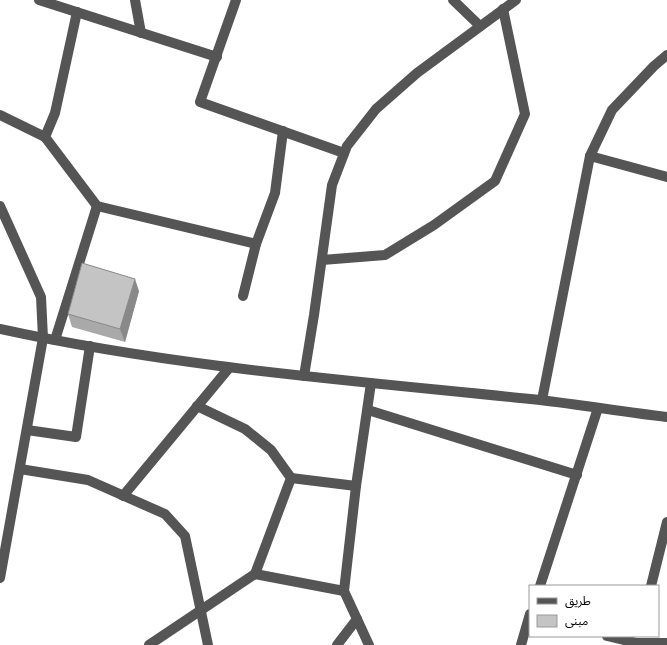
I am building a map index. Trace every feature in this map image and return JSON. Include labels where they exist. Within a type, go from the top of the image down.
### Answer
[{"type":"street","points":[[39,0],[216,57]]},
{"type":"street","points":[[135,0],[141,32]]},
{"type":"street","points":[[236,0],[200,102],[344,153]]},
{"type":"street","points":[[453,0],[480,26]]},
{"type":"street","points":[[304,376],[332,185],[347,146],[376,110],[417,73],[516,0]]},
{"type":"street","points":[[322,260],[385,255],[434,224],[495,181],[525,114],[503,10]]},
{"type":"street","points":[[45,137],[55,113],[77,12]]},
{"type":"street","points":[[542,400],[590,156],[612,110],[654,66],[667,55]]},
{"type":"street","points":[[0,115],[45,137],[97,206],[256,244]]},
{"type":"street","points":[[243,296],[256,244],[275,193],[282,131]]},
{"type":"street","points":[[590,156],[667,177]]},
{"type":"street","points":[[0,206],[42,297],[43,338],[20,469],[5,522],[0,578]]},
{"type":"street","points":[[55,340],[97,206]]},
{"type":"street","points":[[0,329],[43,338],[229,368],[372,384],[542,400],[667,417]]},
{"type":"street","points":[[27,430],[76,437],[90,346]]},
{"type":"street","points":[[123,496],[229,368]]},
{"type":"street","points":[[369,645],[344,591],[356,486],[372,384]]},
{"type":"street","points":[[197,406],[245,429],[271,450],[291,478],[356,486]]},
{"type":"street","points":[[540,585],[598,408]]},
{"type":"street","points":[[368,410],[577,475]]},
{"type":"street","points":[[20,469],[88,480],[165,514],[185,536],[208,645]]},
{"type":"street","points":[[149,645],[255,574],[291,478]]},
{"type":"street","points":[[651,585],[667,522]]},
{"type":"street","points":[[255,574],[344,591]]},
{"type":"street","points":[[338,645],[357,618]]},
{"type":"street","points":[[521,645],[529,620]]},
{"type":"street","points":[[617,637],[666,644]]},
{"type":"building","points":[[82,263],[135,279],[120,329],[68,314]]}]
